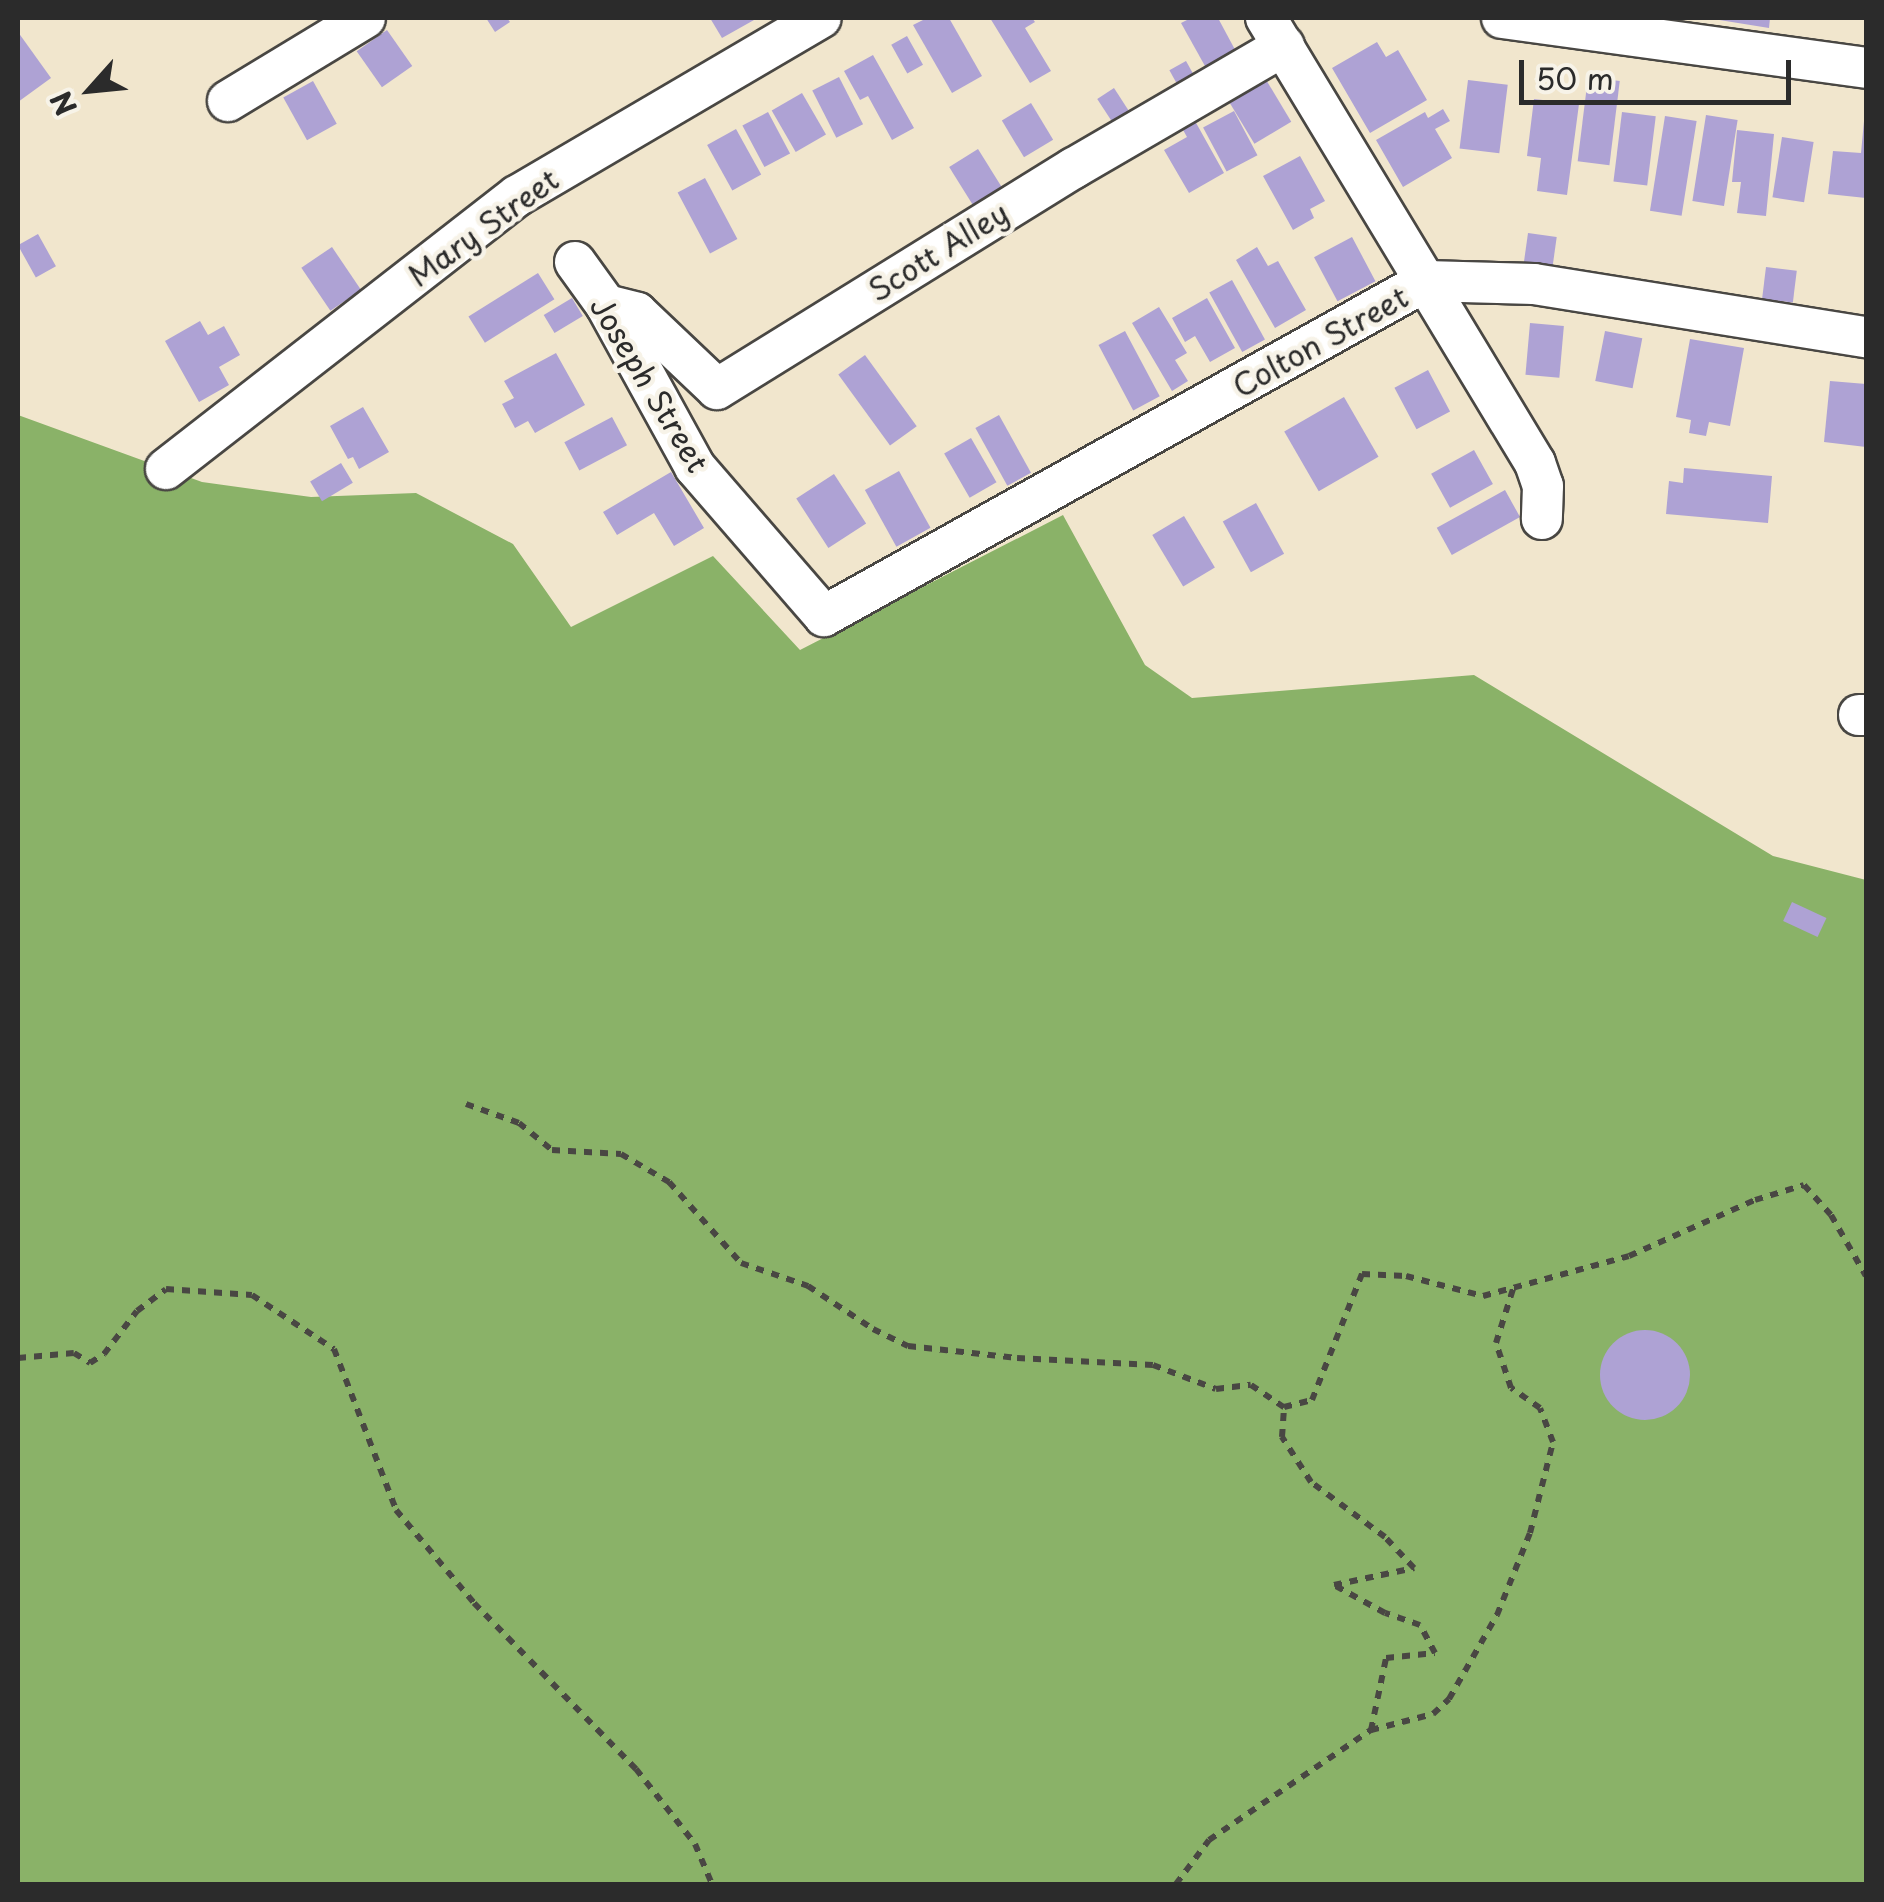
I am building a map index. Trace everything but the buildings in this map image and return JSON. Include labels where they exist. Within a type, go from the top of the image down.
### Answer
[{"type":"street","points":[[228,101],[365,18]]},
{"type":"street","name":"Mary Street","points":[[166,470],[517,196],[821,18]]},
{"type":"street","points":[[1502,18],[1866,68]]},
{"type":"street","points":[[1275,32],[1535,463],[1542,486],[1542,519]]},
{"type":"street","name":"Scott Alley","points":[[606,305],[637,313],[716,388],[1074,168],[1275,32]]},
{"type":"street","name":"Joseph Street","points":[[575,262],[606,305],[695,466],[824,616]]},
{"type":"street","name":"Colton Street","points":[[824,616],[1426,281],[1534,284],[1866,338]]},
{"type":"path","points":[[466,1104],[519,1122],[552,1150],[621,1154],[669,1182],[740,1263],[808,1286],[873,1329],[908,1346],[1017,1358],[1153,1365],[1216,1390],[1251,1385],[1284,1407],[1312,1400],[1362,1274],[1406,1276],[1483,1296],[1629,1256],[1755,1200],[1804,1185],[1831,1215],[1866,1276]]},
{"type":"path","points":[[1176,1884],[1209,1840],[1371,1730],[1433,1714],[1450,1698],[1498,1615],[1530,1533],[1553,1442],[1540,1408],[1510,1388],[1496,1343],[1513,1288]]},
{"type":"path","points":[[18,1358],[74,1353],[90,1363],[104,1354],[137,1311],[166,1290],[252,1294],[334,1349],[396,1510],[474,1603],[636,1769],[696,1844],[712,1884]]},
{"type":"path","points":[[1284,1407],[1282,1437],[1312,1482],[1385,1537],[1414,1568],[1334,1585],[1384,1612],[1420,1625],[1434,1653],[1386,1658],[1371,1730]]},
{"type":"green space","points":[[18,415],[202,482],[311,497],[416,493],[513,544],[571,627],[713,556],[800,650],[1063,515],[1145,665],[1192,698],[1474,675],[1773,856],[1866,880],[1866,1884],[18,1884]]}]
